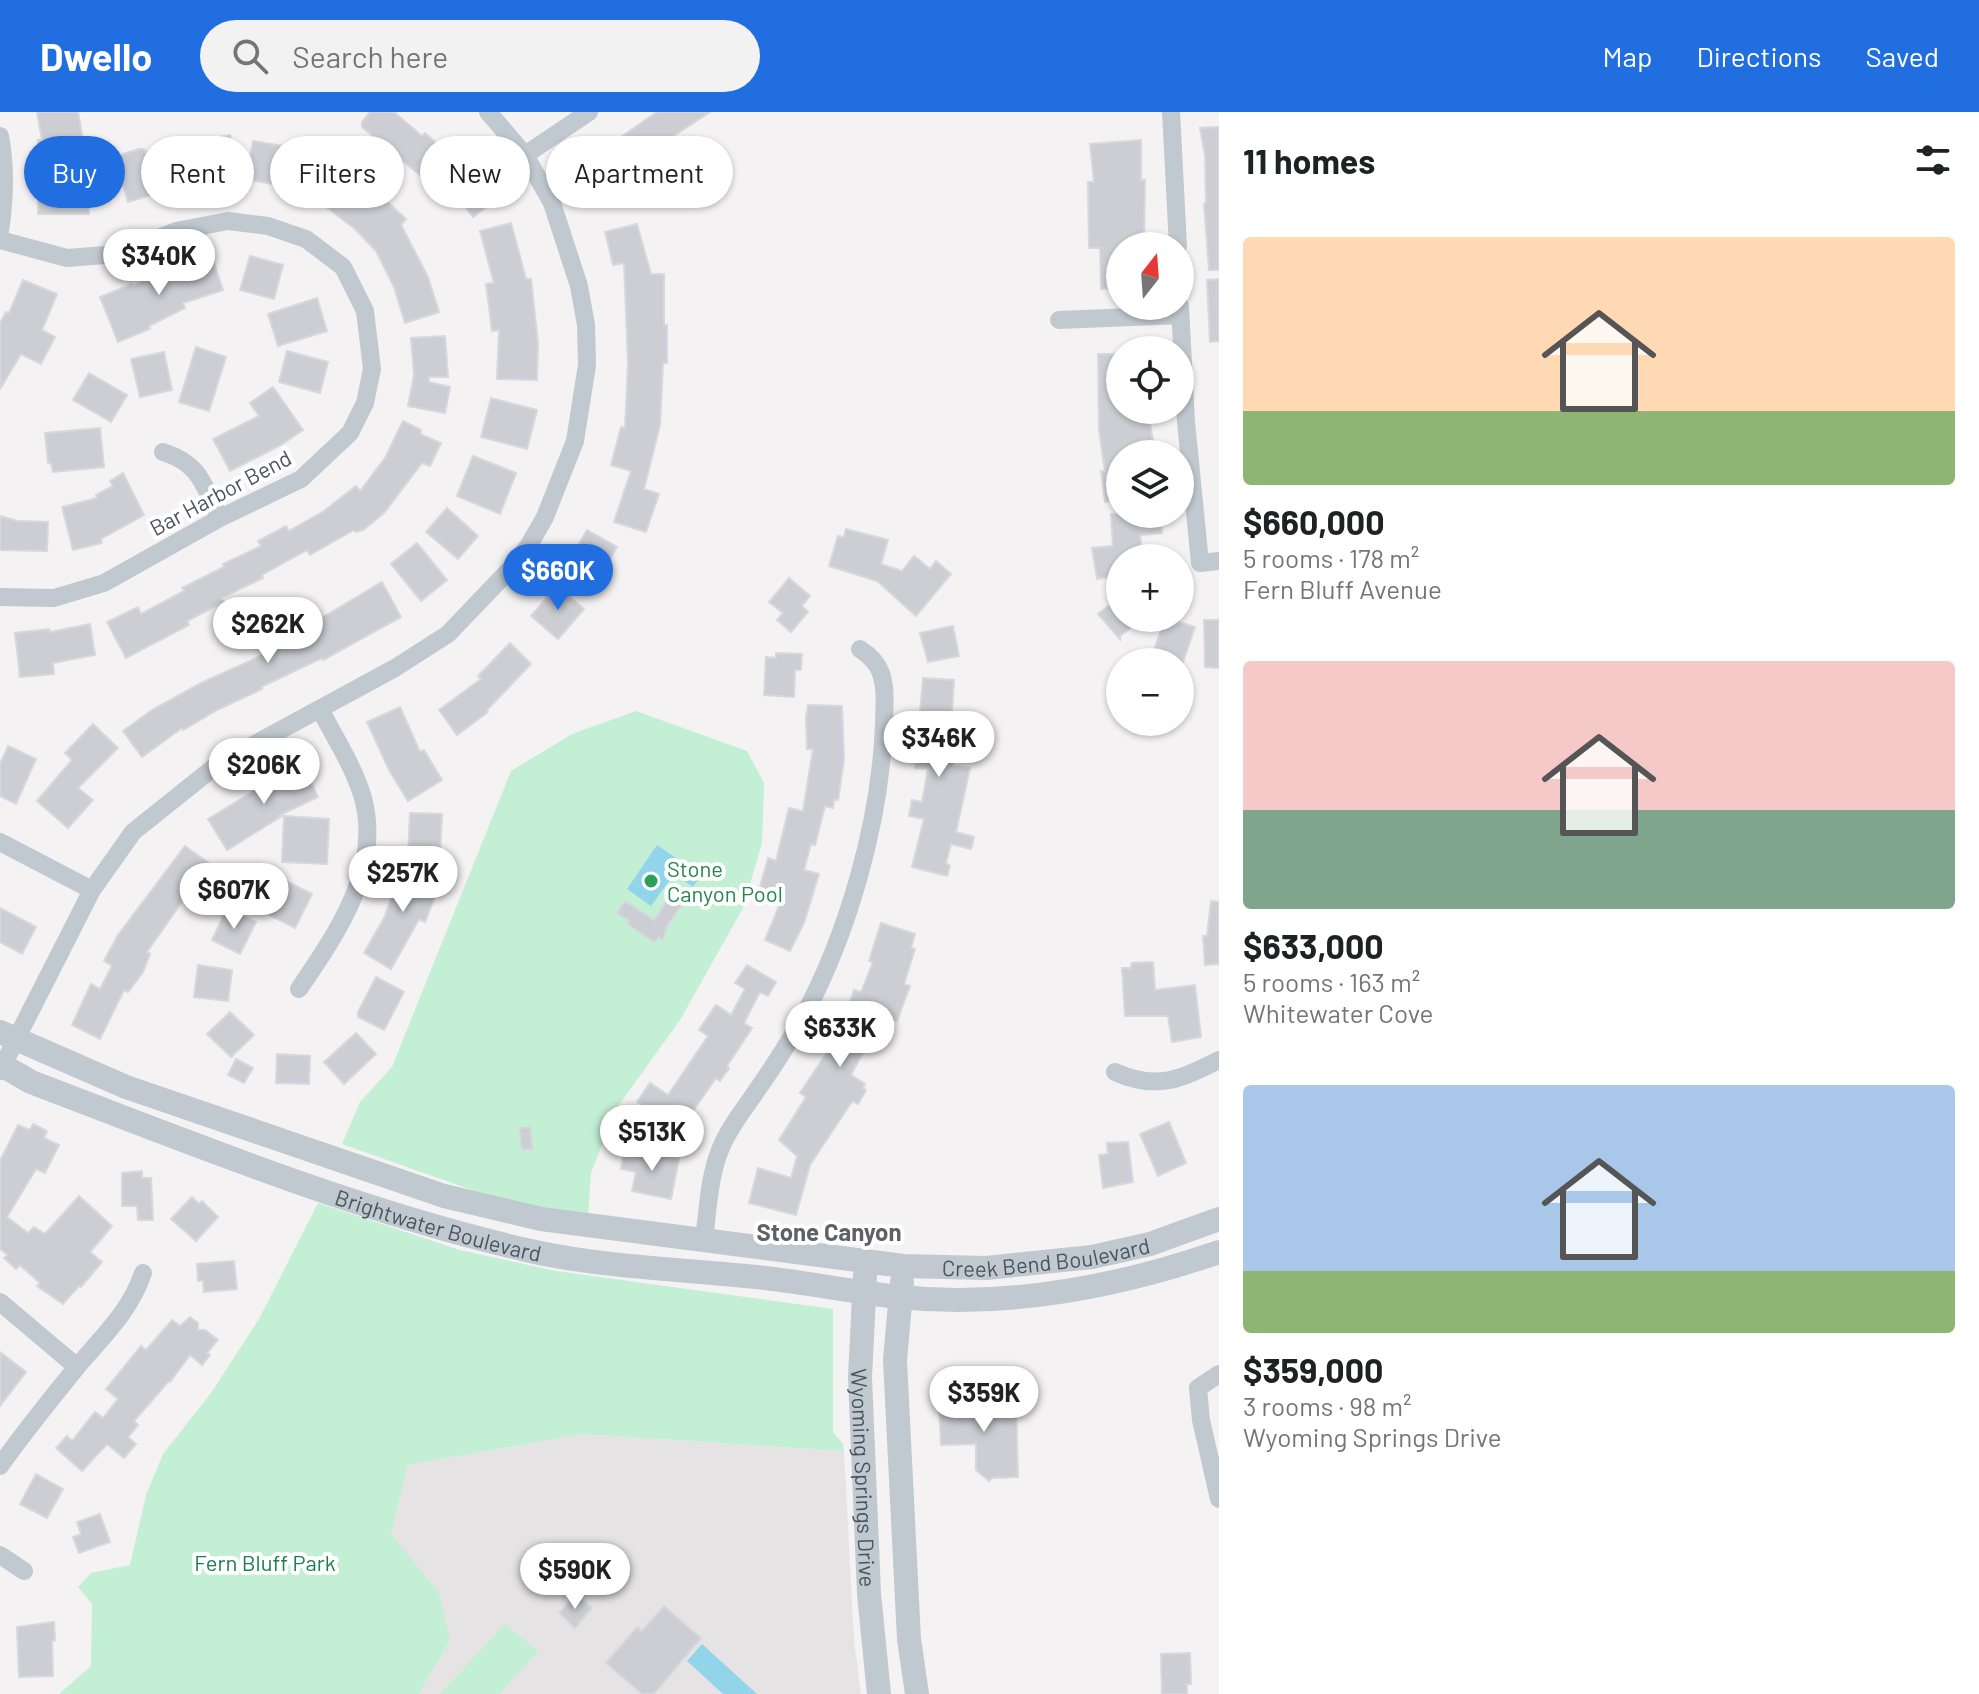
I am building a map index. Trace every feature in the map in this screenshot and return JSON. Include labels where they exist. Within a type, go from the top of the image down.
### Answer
[{"type":"street","points":[[488,112],[509,136]]},
{"type":"street","points":[[530,152],[589,112]]},
{"type":"street","points":[[1171,112],[1177,232]]},
{"type":"street","points":[[0,136],[5,163],[5,200],[0,231]]},
{"type":"street","points":[[1,1067],[7,1036],[92,890],[120,847],[155,812],[218,764],[395,668],[448,634],[529,545],[563,475],[575,441],[587,365],[586,325],[579,286],[552,203],[530,164]]},
{"type":"street","name":"Bar Harbor Bend","points":[[0,240],[67,258],[118,254],[176,231],[228,221],[268,226],[306,239],[343,267],[365,311],[372,369],[365,403],[350,433],[301,479],[220,518],[104,583],[54,598],[0,597]]},
{"type":"street","points":[[1059,320],[1106,316]]},
{"type":"street","points":[[1181,320],[1186,422],[1200,563],[1219,561]]},
{"type":"street","points":[[163,452],[179,457],[193,467],[220,518]]},
{"type":"street","points":[[704,1239],[713,1172],[720,1149],[773,1068],[813,997],[839,935],[863,859],[883,744],[884,683],[879,668],[860,649]]},
{"type":"street","points":[[299,989],[358,888],[366,864],[368,841],[362,796],[320,709]]},
{"type":"street","points":[[0,842],[92,890]]},
{"type":"street","name":"Brightwater Boulevard","points":[[7,1036],[126,1087],[444,1196],[541,1219],[867,1262]]},
{"type":"street","points":[[1115,1072],[1130,1079],[1159,1083],[1181,1078],[1219,1060]]},
{"type":"street","name":"Brightwater Boulevard","points":[[1,1067],[31,1082],[240,1162],[381,1209],[528,1250],[900,1297]]},
{"type":"street","name":"Creek Bend Boulevard","points":[[867,1262],[986,1268],[1092,1257],[1150,1244],[1219,1219]]},
{"type":"street","name":"Creek Bend Boulevard","points":[[900,1297],[984,1299],[1034,1296],[1165,1271],[1219,1252]]},
{"type":"street","name":"Wyoming Springs Drive","points":[[867,1262],[860,1377],[869,1594],[879,1694]]},
{"type":"street","name":"Wyoming Springs Drive","points":[[903,1266],[895,1360],[909,1639],[917,1694]]},
{"type":"street","points":[[0,1466],[77,1367],[117,1323],[138,1290],[143,1273]]},
{"type":"street","points":[[0,1302],[77,1367]]},
{"type":"street","points":[[1218,1488],[1201,1420],[1198,1388],[1219,1374]]},
{"type":"street","points":[[0,1555],[24,1571]]},
{"type":"shaded area","points":[[582,1434],[844,1451],[854,1641],[861,1694],[419,1694],[450,1640],[391,1534],[408,1465]]},
{"type":"green space","points":[[636,711],[747,751],[764,783],[762,843],[743,908],[680,1020],[616,1109],[591,1173],[588,1217],[514,1205],[342,1144],[360,1102],[392,1067],[511,771],[572,734]]},
{"type":"green space","name":"Fern Bluff Park","points":[[318,1203],[460,1250],[556,1271],[833,1309],[833,1432],[843,1444],[844,1451],[582,1434],[408,1465],[391,1534],[439,1593],[450,1640],[419,1694],[59,1694],[91,1666],[92,1604],[78,1587],[91,1573],[130,1565],[146,1495],[163,1454],[211,1393],[259,1319]]},
{"type":"green space","points":[[505,1624],[538,1651],[499,1694],[440,1694]]},
{"type":"water","name":"Stone Canyon Pool","points":[[657,845],[701,875],[693,887],[674,874],[651,906],[627,889]]},
{"type":"water","points":[[702,1644],[757,1694],[723,1694],[687,1661]]},
{"type":"building","points":[[37,112],[78,112],[82,136],[41,136]]},
{"type":"building","points":[[370,112],[394,112],[422,136],[420,175],[404,162],[404,136],[373,136],[362,127]]},
{"type":"building","points":[[657,112],[710,112],[674,136],[622,136]]},
{"type":"building","points":[[1219,127],[1219,270],[1209,270],[1204,204],[1205,155],[1200,128]]},
{"type":"building","points":[[1141,140],[1141,180],[1145,180],[1144,232],[1106,232],[1106,289],[1101,289],[1100,248],[1089,248],[1088,182],[1094,182],[1090,144]]},
{"type":"building","points":[[254,141],[270,144],[270,184],[254,180]]},
{"type":"building","points":[[139,149],[141,198],[128,202],[125,153]]},
{"type":"building","points":[[38,208],[89,208],[89,214],[38,214]]},
{"type":"building","points":[[328,208],[394,208],[406,219],[401,225],[428,277],[439,312],[405,323],[394,287],[376,251],[355,229]]},
{"type":"building","points":[[466,208],[485,208],[473,217]]},
{"type":"building","points":[[511,223],[526,279],[531,279],[538,343],[537,380],[497,379],[499,330],[492,331],[486,284],[494,283],[480,231]]},
{"type":"building","points":[[637,224],[651,274],[664,274],[664,325],[667,325],[667,363],[663,363],[660,425],[644,489],[659,494],[646,532],[614,522],[631,471],[611,465],[621,427],[625,428],[628,363],[624,263],[613,265],[605,232]]},
{"type":"building","points":[[250,256],[283,265],[274,299],[240,290]]},
{"type":"building","points":[[212,257],[223,290],[183,303],[185,308],[149,326],[150,329],[118,342],[100,297],[166,270]]},
{"type":"building","points":[[1219,279],[1219,341],[1210,342],[1207,280]]},
{"type":"building","points":[[23,280],[57,294],[42,330],[55,337],[41,364],[21,354],[0,389],[0,323],[6,312],[9,313]]},
{"type":"building","points":[[317,298],[327,331],[278,346],[268,314]]},
{"type":"building","points":[[445,336],[448,377],[429,377],[429,382],[450,387],[445,413],[408,406],[414,375],[411,338]]},
{"type":"building","points":[[196,347],[226,357],[209,411],[179,402]]},
{"type":"building","points":[[287,351],[328,362],[320,393],[279,382]]},
{"type":"building","points":[[164,352],[172,390],[140,397],[131,359]]},
{"type":"building","points":[[1098,354],[1106,354],[1106,424],[1150,424],[1153,440],[1106,440],[1105,502],[1101,471],[1105,471],[1099,430]]},
{"type":"building","points":[[89,373],[127,395],[111,422],[73,400]]},
{"type":"building","points":[[273,387],[303,430],[230,471],[213,439],[259,416],[250,403]]},
{"type":"building","points":[[491,398],[537,410],[527,449],[481,437]]},
{"type":"building","points":[[403,421],[421,430],[420,434],[441,443],[430,466],[422,463],[384,513],[363,530],[354,530],[310,555],[307,550],[262,575],[263,578],[221,598],[224,602],[187,621],[189,625],[126,658],[107,622],[138,607],[141,614],[184,591],[182,588],[224,567],[223,564],[261,546],[258,541],[286,526],[289,531],[324,511],[356,486],[360,491],[385,458]]},
{"type":"building","points":[[100,428],[104,467],[53,472],[51,463],[48,463],[45,433]]},
{"type":"building","points":[[473,456],[516,473],[500,514],[457,496]]},
{"type":"building","points":[[123,473],[144,515],[101,539],[102,543],[73,550],[62,507],[97,498],[96,495],[113,486],[110,481]]},
{"type":"building","points":[[447,508],[478,536],[458,559],[426,532]]},
{"type":"building","points":[[0,516],[17,521],[48,522],[47,551],[0,550]]},
{"type":"building","points":[[1112,528],[1161,528],[1162,533],[1140,535],[1141,544],[1113,544]]},
{"type":"building","points":[[846,529],[888,540],[881,564],[902,571],[914,556],[930,569],[936,561],[951,574],[916,616],[877,581],[829,566],[838,536],[844,537]]},
{"type":"building","points":[[587,530],[617,547],[600,577],[570,559]]},
{"type":"building","points":[[417,543],[447,580],[421,601],[391,564]]},
{"type":"building","points":[[1106,547],[1106,578],[1097,579],[1092,548]]},
{"type":"building","points":[[789,578],[810,596],[802,606],[808,612],[791,632],[777,620],[783,613],[769,602]]},
{"type":"building","points":[[382,582],[401,617],[323,660],[261,687],[182,728],[142,757],[123,731],[152,710],[201,683],[267,653],[257,631],[291,616],[298,632]]},
{"type":"building","points":[[557,586],[584,609],[558,639],[531,616]]},
{"type":"building","points":[[1106,608],[1106,623],[1098,614]]},
{"type":"building","points":[[1204,620],[1219,620],[1219,668],[1205,667]]},
{"type":"building","points":[[90,624],[95,655],[53,663],[54,674],[20,677],[15,633],[49,629],[50,632]]},
{"type":"building","points":[[953,626],[959,656],[928,662],[920,633]]},
{"type":"building","points":[[1160,632],[1193,632],[1188,648],[1155,648]]},
{"type":"building","points":[[510,643],[531,664],[488,712],[457,735],[439,710],[481,679],[478,676]]},
{"type":"building","points":[[776,653],[802,654],[801,670],[795,670],[794,697],[764,695],[766,657],[776,658]]},
{"type":"building","points":[[923,678],[954,680],[951,728],[961,728],[960,740],[956,740],[953,766],[970,768],[956,832],[974,837],[971,849],[951,844],[946,863],[950,866],[947,876],[912,867],[924,819],[909,816],[912,800],[922,802],[928,769],[915,768]]},
{"type":"building","points":[[808,705],[842,706],[844,760],[838,800],[834,800],[833,808],[825,806],[815,845],[811,844],[804,870],[819,874],[804,923],[790,951],[765,940],[781,901],[758,894],[768,858],[776,861],[789,808],[803,811],[813,749],[807,749]]},
{"type":"building","points":[[400,707],[420,752],[424,750],[442,780],[408,801],[389,770],[367,722]]},
{"type":"building","points":[[93,724],[118,748],[78,788],[93,800],[68,828],[37,801],[72,760],[65,753]]},
{"type":"building","points":[[8,746],[36,759],[16,804],[0,796],[0,764]]},
{"type":"building","points":[[302,763],[318,797],[278,816],[282,816],[227,850],[208,819],[264,785],[262,781]]},
{"type":"building","points":[[410,813],[442,814],[440,856],[408,855]]},
{"type":"building","points":[[284,816],[329,819],[327,864],[282,862]]},
{"type":"building","points":[[185,846],[214,867],[189,902],[184,899],[147,952],[150,954],[143,972],[128,992],[124,990],[100,1039],[72,1025],[91,984],[100,989],[112,966],[104,961],[118,935]]},
{"type":"building","points":[[404,864],[442,878],[425,922],[419,919],[391,969],[364,953],[384,918]]},
{"type":"building","points":[[276,876],[312,894],[295,928],[265,913],[261,905]]},
{"type":"building","points":[[670,896],[682,905],[667,926],[663,940],[659,937],[654,942],[627,924],[629,921],[617,913],[625,901],[654,920]]},
{"type":"building","points":[[1211,901],[1219,902],[1219,964],[1205,965],[1203,936],[1207,936]]},
{"type":"building","points":[[0,908],[36,927],[22,954],[0,942]]},
{"type":"building","points":[[227,908],[256,922],[240,954],[212,940]]},
{"type":"building","points":[[881,923],[915,934],[911,948],[915,949],[904,984],[910,986],[897,1021],[882,1015],[870,1046],[863,1052],[851,1075],[865,1084],[863,1088],[866,1090],[858,1104],[853,1101],[849,1106],[810,1165],[796,1215],[749,1203],[758,1168],[791,1178],[797,1156],[779,1140],[806,1097],[800,1093],[830,1048],[826,1046],[848,1008],[854,990],[861,992],[873,962],[869,961]]},
{"type":"building","points":[[1153,962],[1155,990],[1195,985],[1201,1037],[1172,1042],[1168,1016],[1125,1016],[1122,968],[1131,968],[1132,963]]},
{"type":"building","points":[[198,965],[232,970],[228,1001],[194,997]]},
{"type":"building","points":[[747,965],[776,982],[768,996],[760,992],[744,1023],[752,1028],[727,1066],[729,1068],[720,1081],[716,1078],[693,1111],[697,1114],[674,1139],[642,1114],[646,1108],[637,1102],[650,1083],[668,1095],[708,1036],[699,1030],[716,1005],[731,1015],[745,989],[735,983]]},
{"type":"building","points":[[376,977],[404,992],[384,1030],[358,1017]]},
{"type":"building","points":[[230,1012],[254,1035],[231,1057],[207,1034]]},
{"type":"building","points":[[356,1033],[376,1054],[344,1084],[324,1062]]},
{"type":"building","points":[[277,1054],[310,1056],[309,1084],[276,1083]]},
{"type":"building","points":[[236,1059],[253,1068],[244,1083],[228,1075]]},
{"type":"building","points":[[1169,1122],[1186,1163],[1158,1176],[1140,1134]]},
{"type":"building","points":[[33,1124],[47,1131],[44,1138],[59,1145],[45,1173],[36,1169],[7,1217],[28,1233],[34,1227],[45,1234],[79,1196],[112,1226],[90,1252],[102,1262],[63,1304],[37,1286],[40,1283],[20,1265],[16,1269],[4,1258],[8,1255],[0,1249],[0,1161],[18,1125],[30,1130]]},
{"type":"building","points":[[530,1127],[533,1149],[522,1150],[519,1128]]},
{"type":"building","points":[[1128,1142],[1133,1182],[1103,1188],[1099,1155],[1108,1154],[1107,1143]]},
{"type":"building","points":[[624,1150],[679,1158],[671,1199],[632,1191],[636,1172],[621,1169]]},
{"type":"building","points":[[142,1171],[142,1178],[151,1178],[153,1220],[138,1220],[137,1206],[122,1206],[122,1173]]},
{"type":"building","points":[[192,1197],[199,1204],[202,1201],[218,1217],[196,1241],[171,1219]]},
{"type":"building","points":[[234,1261],[237,1289],[204,1292],[203,1280],[198,1281],[197,1264]]},
{"type":"building","points":[[190,1317],[198,1323],[198,1330],[205,1330],[218,1340],[207,1353],[210,1355],[202,1365],[190,1355],[134,1421],[138,1425],[128,1437],[136,1444],[124,1458],[107,1444],[82,1471],[56,1448],[67,1436],[72,1441],[95,1412],[103,1418],[118,1399],[106,1389],[141,1346],[146,1350],[172,1320],[180,1326]]},
{"type":"building","points":[[0,1352],[26,1372],[0,1406]]},
{"type":"building","points":[[1016,1400],[1018,1477],[992,1478],[989,1481],[976,1470],[976,1444],[941,1445],[939,1403]]},
{"type":"building","points":[[36,1474],[63,1489],[47,1518],[20,1504]]},
{"type":"building","points":[[100,1514],[110,1542],[79,1553],[73,1537],[81,1534],[77,1522]]},
{"type":"building","points":[[576,1594],[592,1608],[575,1628],[559,1613]]},
{"type":"building","points":[[664,1606],[701,1638],[654,1694],[642,1694],[606,1663],[637,1627],[642,1631]]},
{"type":"building","points":[[54,1622],[53,1676],[19,1677],[17,1627]]},
{"type":"building","points":[[1190,1653],[1191,1684],[1187,1684],[1187,1694],[1162,1694],[1161,1654]]},
{"type":"place","name":"Stone Canyon Pool","points":[[651,881]]},
{"type":"district","name":"Stone Canyon","points":[[829,1231]]}]
